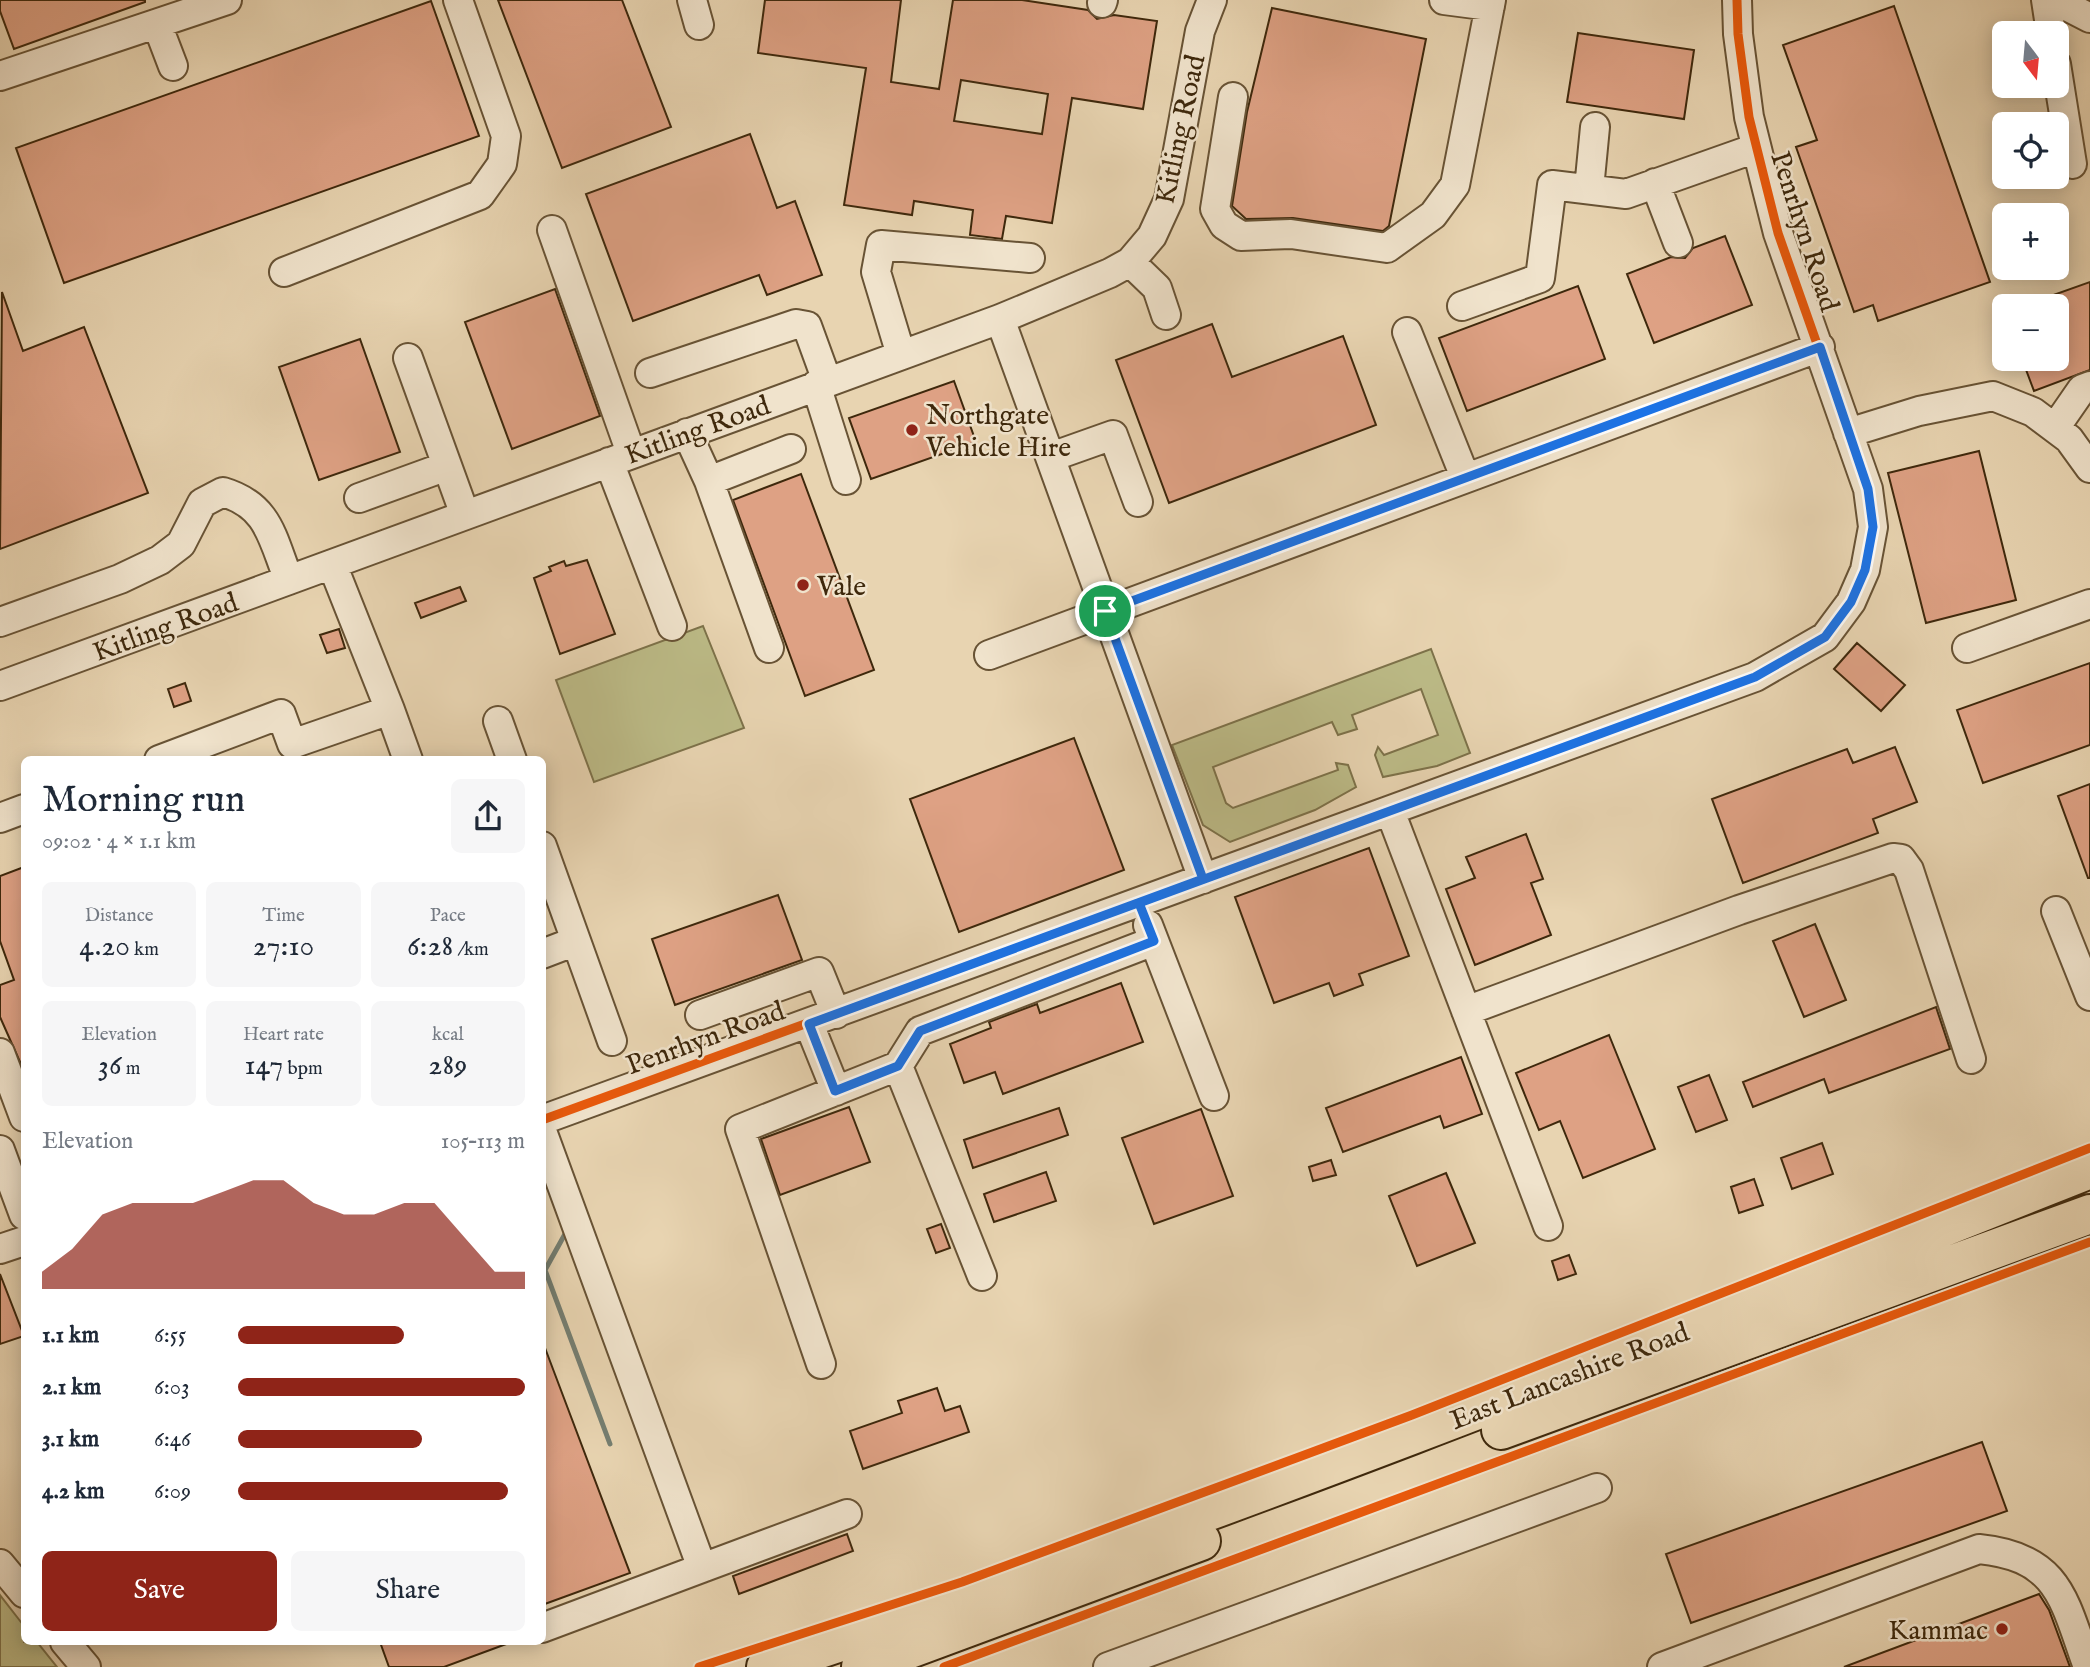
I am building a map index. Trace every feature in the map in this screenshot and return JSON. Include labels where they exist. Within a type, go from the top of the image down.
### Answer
[{"type":"highway","name":"East Lancashire Road","points":[[766,1667],[1013,1582],[1526,1393],[2090,1169]]},
{"type":"highway","name":"East Lancashire Road","points":[[861,1667],[2090,1214]]},
{"type":"street","points":[[0,76],[227,0]]},
{"type":"street","points":[[284,272],[480,195],[502,164],[506,136],[458,0]]},
{"type":"street","name":"Kitling Road","points":[[0,686],[1000,319],[1130,262],[1152,236],[1169,200],[1200,31],[1212,0]]},
{"type":"street","points":[[1233,97],[1215,209],[1224,225],[1241,236],[1291,234],[1387,248],[1433,215],[1455,185],[1490,3],[1444,0]]},
{"type":"street","name":"Penrhyn Road","points":[[546,1119],[1755,677],[1825,637],[1851,602],[1865,570],[1873,527],[1868,489],[1778,233],[1756,148],[1738,34],[1737,0]]},
{"type":"street","points":[[2046,0],[2049,21]]},
{"type":"street","points":[[2055,0],[2090,18]]},
{"type":"street","points":[[158,23],[173,66]]},
{"type":"street","points":[[2061,98],[2072,164]]},
{"type":"street","points":[[1590,189],[1595,127]]},
{"type":"street","points":[[1462,306],[1540,278],[1552,185],[1626,194],[1756,148]]},
{"type":"street","points":[[1654,183],[1678,243]]},
{"type":"street","points":[[552,230],[672,626]]},
{"type":"street","points":[[901,355],[876,272],[881,245],[1030,258]]},
{"type":"street","points":[[1130,262],[1157,288],[1166,315]]},
{"type":"street","points":[[1000,319],[1203,879]]},
{"type":"street","points":[[650,373],[796,324],[807,326],[846,480]]},
{"type":"street","points":[[1407,332],[1465,477]]},
{"type":"street","points":[[989,655],[1820,347]]},
{"type":"street","points":[[408,358],[465,515]]},
{"type":"street","points":[[2055,428],[2082,389],[2090,386]]},
{"type":"street","points":[[1848,433],[1919,411],[1993,396],[2033,412],[2055,428],[2069,439],[2090,468]]},
{"type":"street","points":[[687,433],[709,481],[769,648]]},
{"type":"street","points":[[1051,457],[1113,435],[1138,502]]},
{"type":"street","points":[[709,481],[791,449]]},
{"type":"street","points":[[359,498],[447,466]]},
{"type":"street","points":[[0,622],[120,579],[160,560],[181,544],[202,503],[223,492],[240,497],[262,514],[289,580]]},
{"type":"street","points":[[332,564],[407,756]]},
{"type":"street","points":[[1967,648],[2090,604]]},
{"type":"street","points":[[170,756],[281,714],[292,744],[390,710]]},
{"type":"street","points":[[498,721],[511,756]]},
{"type":"street","points":[[0,818],[21,810]]},
{"type":"street","points":[[1390,811],[1548,1226]]},
{"type":"street","points":[[546,857],[612,1041]]},
{"type":"street","points":[[1466,1011],[1739,910],[1893,858],[1901,859],[1909,870],[1971,1059]]},
{"type":"street","points":[[1139,903],[1214,1096]]},
{"type":"street","points":[[2056,911],[2090,996]]},
{"type":"street","points":[[546,952],[576,941]]},
{"type":"street","points":[[821,1364],[740,1129],[898,1066],[920,1031],[1154,941]]},
{"type":"street","points":[[700,1015],[819,972],[836,1014]]},
{"type":"street","points":[[809,1024],[835,1091]]},
{"type":"street","points":[[0,1053],[21,1109]]},
{"type":"street","points":[[898,1066],[982,1276]]},
{"type":"street","points":[[546,1142],[702,1568]]},
{"type":"street","points":[[0,1150],[21,1207]]},
{"type":"street","points":[[0,1250],[21,1242]]},
{"type":"street","points":[[1108,1667],[1597,1488]]},
{"type":"street","points":[[546,1626],[847,1514]]},
{"type":"street","points":[[1662,1667],[1979,1549],[2029,1561],[2049,1578],[2062,1593],[2088,1667]]},
{"type":"street","points":[[0,1564],[21,1589]]},
{"type":"street","points":[[68,1645],[86,1667]]},
{"type":"shaded area","points":[[703,626],[744,728],[594,782],[556,680]]},
{"type":"shaded area","points":[[1431,649],[1470,753],[1437,766],[1383,777],[1375,755],[1378,747],[1384,755],[1438,735],[1421,689],[1352,715],[1357,729],[1338,735],[1332,722],[1213,767],[1226,803],[1233,808],[1338,770],[1336,763],[1348,765],[1356,787],[1315,810],[1230,842],[1203,825],[1172,745]]},
{"type":"shaded area","points":[[0,1595],[21,1622],[21,1645],[39,1645],[57,1667],[0,1667]]},
{"type":"building","points":[[0,0],[145,2],[14,49],[0,11]]},
{"type":"building","points":[[498,0],[622,0],[671,127],[562,168]]},
{"type":"building","points":[[765,0],[901,0],[891,82],[939,89],[953,0],[1022,0],[1088,10],[1097,19],[1114,15],[1157,21],[1143,109],[1072,98],[1052,223],[1006,216],[1002,239],[970,235],[973,210],[914,201],[912,215],[844,205],[866,68],[758,53]],"holes":[[[961,80],[1048,94],[1042,134],[954,121]]]},
{"type":"building","points":[[431,1],[479,136],[64,283],[16,148]]},
{"type":"building","points":[[1894,6],[1990,282],[1878,321],[1873,305],[1854,312],[1796,147],[1817,140],[1783,45]]},
{"type":"building","points":[[1272,8],[1426,39],[1389,226],[1383,231],[1293,218],[1246,219],[1232,206],[1247,112]]},
{"type":"building","points":[[1578,33],[1694,50],[1684,119],[1567,102]]},
{"type":"building","points":[[750,134],[777,208],[795,201],[822,275],[767,295],[759,275],[633,321],[586,194]]},
{"type":"building","points":[[1725,236],[1752,305],[1654,343],[1627,274],[1671,257],[1685,258],[1693,248]]},
{"type":"building","points":[[2090,282],[2090,370],[2034,391],[2026,371],[2069,371],[2069,294],[2056,294]]},
{"type":"building","points":[[1578,286],[1605,359],[1467,411],[1439,338]]},
{"type":"building","points":[[555,289],[600,416],[512,449],[465,322]]},
{"type":"building","points":[[2,292],[23,351],[84,327],[148,493],[0,549]]},
{"type":"building","points":[[1212,324],[1232,377],[1343,336],[1376,425],[1169,503],[1116,360]]},
{"type":"building","points":[[360,339],[400,452],[319,480],[279,367]]},
{"type":"building","name":"Northgate Vehicle Hire","points":[[954,381],[976,442],[871,479],[849,418]]},
{"type":"building","points":[[1979,451],[2016,600],[1926,623],[1888,473]]},
{"type":"building","name":"Vale","points":[[801,474],[874,670],[805,696],[733,500]]},
{"type":"building","points":[[587,560],[615,634],[560,654],[534,578],[551,571],[549,567],[564,561],[566,566]]},
{"type":"building","points":[[460,587],[466,601],[421,618],[415,603]]},
{"type":"building","points":[[339,629],[345,648],[327,653],[320,635]]},
{"type":"building","points":[[1857,643],[1905,685],[1881,711],[1834,669]]},
{"type":"building","points":[[2090,663],[2090,745],[1983,783],[1957,710]]},
{"type":"building","points":[[185,683],[191,701],[174,707],[168,689]]},
{"type":"building","points":[[1074,738],[1124,870],[959,932],[910,799]]},
{"type":"building","points":[[1895,747],[1917,802],[1873,819],[1878,833],[1743,883],[1712,799],[1847,749],[1853,763]]},
{"type":"building","points":[[2090,784],[2090,878],[2088,878],[2058,796]]},
{"type":"building","points":[[1526,834],[1543,879],[1531,883],[1551,935],[1475,965],[1446,889],[1475,878],[1466,857]]},
{"type":"building","points":[[1369,848],[1409,956],[1359,974],[1363,985],[1334,996],[1329,983],[1274,1003],[1235,897]]},
{"type":"building","points":[[21,868],[21,1064],[0,1017],[0,985],[14,980],[0,941],[0,876]]},
{"type":"building","points":[[778,895],[802,960],[675,1005],[652,939]]},
{"type":"building","points":[[1815,924],[1846,1000],[1804,1017],[1773,941]]},
{"type":"building","points":[[1121,983],[1143,1042],[1003,1094],[995,1072],[964,1083],[950,1044],[991,1028],[989,1022],[1037,1004],[1040,1013]]},
{"type":"building","points":[[1936,1007],[1950,1049],[1829,1093],[1824,1079],[1753,1107],[1743,1082]]},
{"type":"building","points":[[1609,1035],[1655,1149],[1583,1178],[1560,1121],[1539,1130],[1516,1073]]},
{"type":"building","points":[[1461,1057],[1482,1114],[1444,1128],[1440,1116],[1343,1152],[1326,1108]]},
{"type":"building","points":[[1709,1075],[1727,1120],[1696,1132],[1678,1087]]},
{"type":"building","points":[[849,1107],[870,1162],[780,1195],[761,1139]]},
{"type":"building","points":[[1059,1108],[1068,1135],[973,1168],[964,1140]]},
{"type":"building","points":[[1201,1109],[1233,1196],[1154,1224],[1122,1138]]},
{"type":"building","points":[[1822,1143],[1833,1174],[1792,1189],[1781,1158]]},
{"type":"building","points":[[1331,1160],[1336,1175],[1313,1181],[1309,1167]]},
{"type":"building","points":[[1046,1172],[1056,1201],[994,1222],[984,1194]]},
{"type":"building","points":[[1446,1173],[1475,1243],[1417,1266],[1389,1196]]},
{"type":"building","points":[[1754,1179],[1763,1205],[1739,1213],[1731,1187]]},
{"type":"building","points":[[941,1224],[950,1248],[936,1253],[927,1229]]},
{"type":"building","points":[[1569,1255],[1576,1274],[1558,1280],[1552,1261]]},
{"type":"building","points":[[0,1274],[21,1328],[21,1337],[0,1344]]},
{"type":"building","points":[[546,1351],[630,1573],[546,1604]]},
{"type":"building","points":[[937,1388],[945,1411],[960,1406],[969,1432],[863,1469],[850,1431],[902,1413],[898,1401]]},
{"type":"building","points":[[1982,1442],[2007,1511],[1691,1623],[1666,1554]]},
{"type":"building","points":[[847,1534],[853,1551],[739,1594],[733,1576]]},
{"type":"building","name":"Kammac","points":[[2039,1594],[2049,1610],[2070,1667],[1844,1667]]},
{"type":"building","points":[[381,1645],[504,1645],[444,1667],[389,1667]]},
{"type":"waterway","points":[[546,1268],[565,1234]]},
{"type":"waterway","points":[[546,1273],[610,1444]]},
{"type":"cycle path","points":[[546,1119],[1755,677],[1825,637],[1851,602],[1865,570],[1873,527],[1868,489],[1778,233],[1749,117],[1738,34],[1737,0]]},
{"type":"cycle path","points":[[699,1667],[962,1582],[1412,1415],[2090,1148]]},
{"type":"cycle path","points":[[944,1667],[2090,1242]]},
{"type":"place","name":"Northgate Vehicle Hire","points":[[912,430]]},
{"type":"place","name":"Vale","points":[[803,585]]},
{"type":"place","name":"Kammac","points":[[2002,1629]]},
{"type":"route","points":[[1820,347],[1868,489],[1873,527],[1865,570],[1851,602],[1825,637],[1795,657],[1755,677],[1139,903],[1154,941],[920,1031],[898,1066],[835,1091],[809,1024],[1203,879],[1105,611],[1820,347]]}]
